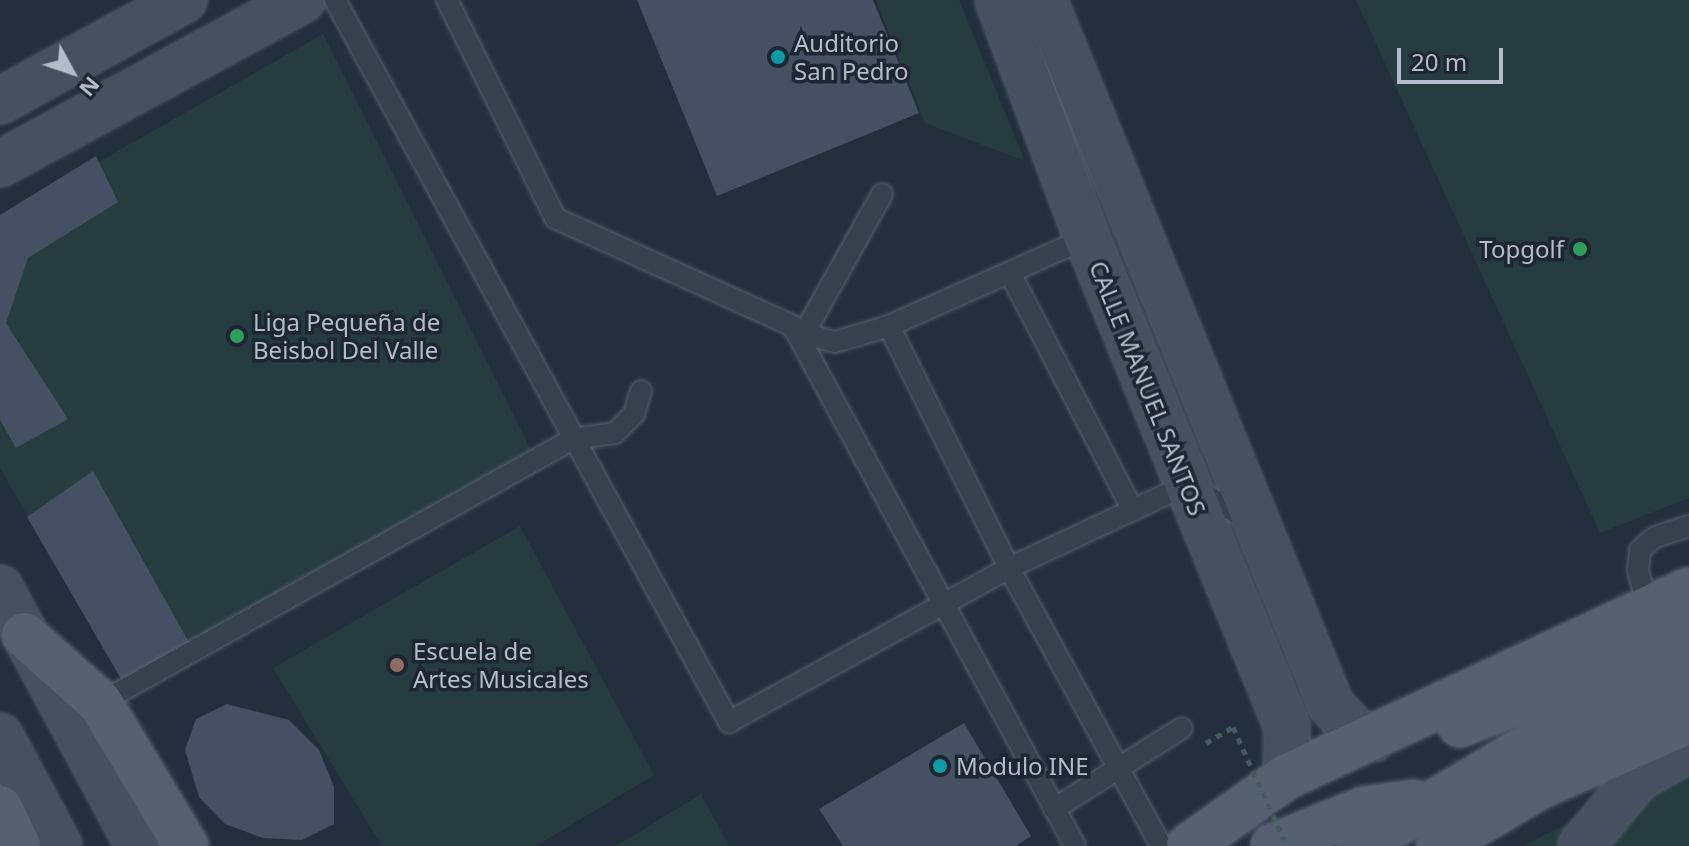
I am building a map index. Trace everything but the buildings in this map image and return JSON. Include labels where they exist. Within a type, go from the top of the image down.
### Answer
[{"type":"main road","points":[[1189,846],[1286,777],[1373,739],[1648,606],[1689,590]]},
{"type":"main road","points":[[24,635],[100,703],[186,846]]},
{"type":"main road","points":[[1189,846],[1433,735],[1689,635]]},
{"type":"main road","points":[[1360,846],[1436,798],[1541,739],[1689,678]]},
{"type":"main road","points":[[1439,846],[1539,787],[1689,721]]},
{"type":"main road","points":[[1273,846],[1364,809],[1436,798]]},
{"type":"main road","points":[[0,808],[18,846]]},
{"type":"street","points":[[0,101],[184,0]]},
{"type":"street","points":[[0,164],[302,0]]},
{"type":"street","name":"CALLE MANUEL SANTOS","points":[[998,0],[1087,238],[1287,727],[1286,777]]},
{"type":"street","name":"CALLE MANUEL SANTOS","points":[[1044,0],[1255,525],[1331,705],[1354,730],[1373,739]]},
{"type":"street","points":[[0,588],[139,846]]},
{"type":"street","points":[[0,736],[59,846]]},
{"type":"street","points":[[1581,846],[1638,778],[1689,749]]},
{"type":"lane","points":[[335,0],[729,722],[942,608],[1009,568],[1188,484],[1255,525]]},
{"type":"lane","points":[[447,0],[555,218],[799,330],[835,342],[889,326],[1011,275],[1087,238]]},
{"type":"lane","points":[[799,330],[882,194]]},
{"type":"lane","points":[[1011,275],[1133,510]]},
{"type":"lane","points":[[889,326],[1009,568],[1116,769],[1161,846]]},
{"type":"lane","points":[[799,330],[942,608],[1075,846]]},
{"type":"lane","points":[[100,703],[573,439],[615,433],[634,414],[641,391]]},
{"type":"lane","points":[[1648,606],[1638,570],[1640,550],[1655,537],[1689,526]]},
{"type":"lane","points":[[1054,809],[1182,728]]},
{"type":"path","points":[[1233,727],[1287,846]]},
{"type":"green space","points":[[876,0],[959,0],[1025,161],[925,123]]},
{"type":"green space","name":"Topgolf","points":[[1356,0],[1689,0],[1689,498],[1600,533]]},
{"type":"green space","name":"Liga Pequeña de Beisbol Del Valle","points":[[323,34],[533,454],[124,684],[0,468],[0,218]]},
{"type":"green space","points":[[520,526],[654,775],[536,846],[382,846],[273,668]]},
{"type":"green space","points":[[1689,764],[1689,846],[1523,846],[1671,772]]},
{"type":"green space","points":[[701,794],[729,846],[616,846]]},
{"type":"place","name":"Auditorio San Pedro","points":[[778,57]]},
{"type":"place","name":"Topgolf","points":[[1580,249]]},
{"type":"place","name":"Liga Pequeña de Beisbol Del Valle","points":[[237,336]]},
{"type":"place","name":"Escuela de Artes Musicales","points":[[397,665]]},
{"type":"place","name":"Modulo INE","points":[[940,766]]}]
